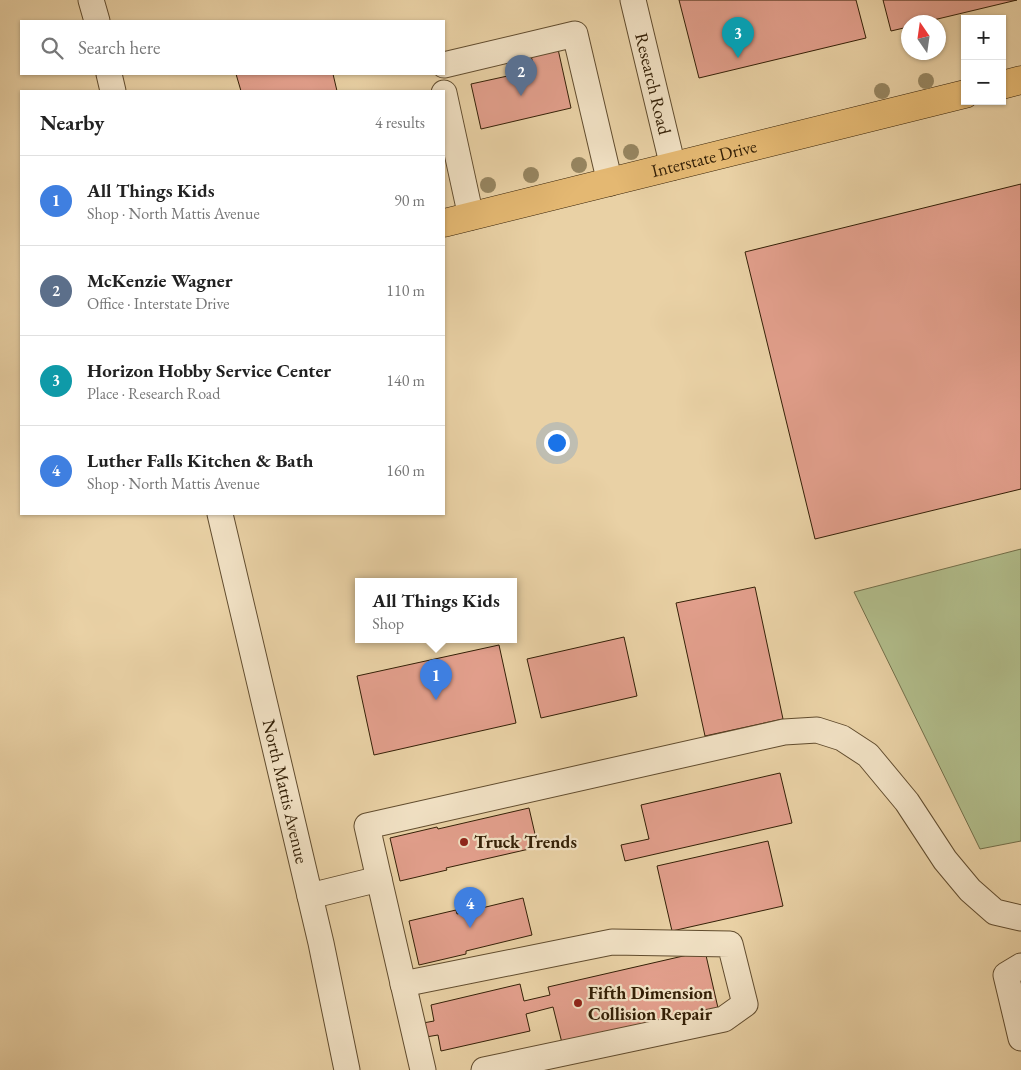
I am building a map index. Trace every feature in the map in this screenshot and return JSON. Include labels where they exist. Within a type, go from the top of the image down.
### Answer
[{"type":"main road","points":[[1006,84],[1021,80]]},
{"type":"main road","name":"Interstate Drive","points":[[445,224],[961,95]]},
{"type":"street","points":[[91,0],[97,20]]},
{"type":"street","name":"Research Road","points":[[633,0],[673,167]]},
{"type":"street","points":[[445,65],[575,34],[610,183]]},
{"type":"street","points":[[109,75],[113,90]]},
{"type":"street","points":[[440,75],[444,90]]},
{"type":"street","points":[[445,96],[472,217]]},
{"type":"street","name":"North Mattis Avenue","points":[[220,515],[310,896],[347,1070]]},
{"type":"street","points":[[423,1070],[367,826],[784,732],[817,730],[842,738],[868,755],[908,802],[945,860],[970,890],[994,912],[1021,918]]},
{"type":"street","points":[[310,896],[379,879]]},
{"type":"street","points":[[403,984],[612,942],[730,944],[745,1004],[724,1019],[484,1070]]},
{"type":"street","points":[[1021,966],[1006,975],[1021,1038]]},
{"type":"green space","points":[[1021,549],[1021,841],[980,849],[854,592]]},
{"type":"building","points":[[679,0],[856,0],[866,38],[699,78]]},
{"type":"building","points":[[883,0],[1017,0],[946,17],[946,15],[901,15],[901,29],[891,31]]},
{"type":"building","points":[[558,49],[571,108],[481,129],[471,84],[535,70],[531,56]]},
{"type":"building","points":[[236,75],[333,75],[337,90],[241,90]]},
{"type":"building","points":[[1021,184],[1021,489],[815,539],[745,252]]},
{"type":"building","points":[[755,587],[783,719],[705,736],[676,603]]},
{"type":"building","points":[[624,637],[637,696],[541,718],[527,659]]},
{"type":"building","points":[[499,645],[516,723],[374,755],[357,676]]},
{"type":"building","points":[[780,773],[792,823],[625,861],[621,845],[649,839],[641,805]]},
{"type":"building","name":"Truck Trends","points":[[529,808],[538,847],[446,868],[447,870],[400,881],[390,838]]},
{"type":"building","points":[[768,841],[783,906],[672,931],[657,866]]},
{"type":"building","points":[[523,898],[532,935],[419,965],[409,921],[456,910],[457,914]]},
{"type":"building","name":"Fifth Dimension Collision Repair","points":[[705,951],[718,1008],[562,1043],[553,1007],[526,1014],[530,1031],[441,1051],[438,1035],[426,1037],[423,1023],[434,1021],[431,1005],[520,984],[524,1001],[550,995],[548,987]]},
{"type":"place","name":"Horizon Hobby Service Center","points":[[738,58]]},
{"type":"place","name":"McKenzie Wagner","points":[[521,96]]},
{"type":"place","name":"All Things Kids","points":[[436,700]]},
{"type":"place","name":"Truck Trends","points":[[464,842]]},
{"type":"place","name":"Luther Falls Kitchen & Bath","points":[[470,928]]},
{"type":"place","name":"Fifth Dimension Collision Repair","points":[[578,1003]]}]
